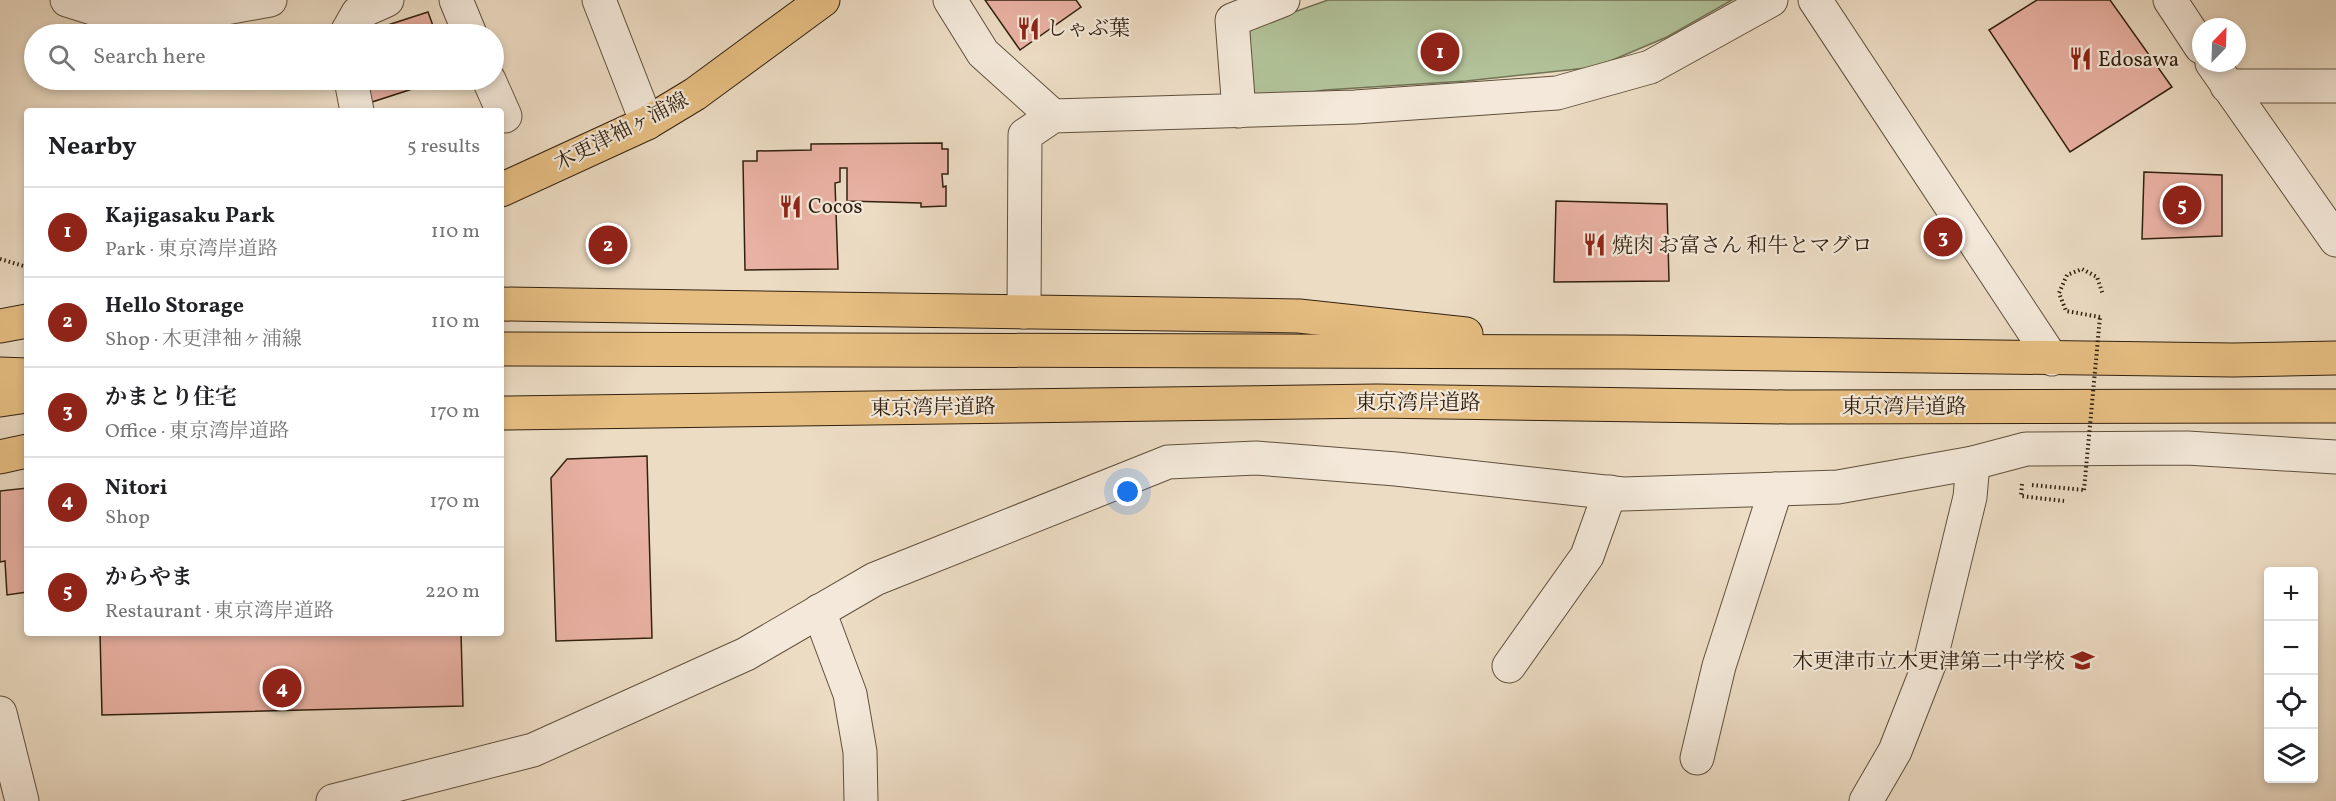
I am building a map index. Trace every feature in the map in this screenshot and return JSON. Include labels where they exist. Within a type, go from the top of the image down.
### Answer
[{"type":"main road","name":"木更津袖ヶ浦線","points":[[504,189],[647,123],[695,94],[823,0]]},
{"type":"main road","points":[[504,304],[1299,316],[1626,352]]},
{"type":"main road","points":[[0,326],[24,322]]},
{"type":"main road","points":[[504,349],[1626,352],[2052,359],[2336,358]]},
{"type":"main road","points":[[0,374],[24,375]]},
{"type":"main road","points":[[0,400],[24,396]]},
{"type":"main road","name":"東京湾岸道路","points":[[504,413],[1377,401],[1787,407],[2336,406]]},
{"type":"main road","points":[[0,458],[24,452]]},
{"type":"street","points":[[67,0],[105,12],[188,15],[270,0]]},
{"type":"street","points":[[351,24],[358,12],[387,0]]},
{"type":"street","points":[[456,0],[466,24]]},
{"type":"street","points":[[599,0],[647,123]]},
{"type":"street","points":[[950,0],[983,52],[1053,116]]},
{"type":"street","points":[[1239,111],[1232,20],[1283,0]]},
{"type":"street","points":[[1024,312],[1025,135],[1053,116],[1355,107],[1557,93],[1650,67],[1771,0]]},
{"type":"street","points":[[1815,0],[2052,359]]},
{"type":"street","points":[[2170,0],[2192,33]]},
{"type":"street","points":[[2220,74],[2336,86]]},
{"type":"street","points":[[2220,74],[2336,240]]},
{"type":"street","points":[[353,90],[356,108]]},
{"type":"street","points":[[493,90],[501,108]]},
{"type":"street","points":[[333,801],[395,793],[533,750],[746,654],[875,579],[1168,462],[1256,458],[1396,469],[1610,492],[1838,487],[1973,463],[2026,449],[2187,448],[2336,457]]},
{"type":"street","points":[[1866,801],[1895,751],[1930,662],[1970,497],[1973,463]]},
{"type":"street","points":[[1697,758],[1719,666],[1776,489]]},
{"type":"street","points":[[1509,666],[1587,556],[1610,492]]},
{"type":"street","points":[[819,611],[850,694],[860,752],[861,801]]},
{"type":"street","points":[[0,713],[22,801]]},
{"type":"path","points":[[0,259],[24,266]]},
{"type":"path","points":[[2064,501],[2021,496],[2021,484],[2084,490],[2100,317],[2066,311],[2060,293],[2067,275],[2082,269],[2097,277],[2103,295]]},
{"type":"green space","points":[[1328,0],[1732,0],[1667,37],[1596,67],[1466,81],[1325,90],[1252,101],[1246,29]]},
{"type":"building","name":"しゃぶ葉","points":[[985,0],[1076,0],[1081,7],[1020,50]]},
{"type":"building","name":"Edosawa","points":[[2037,0],[2110,0],[2172,87],[2070,152],[1989,30]]},
{"type":"building","points":[[428,12],[432,24],[391,24]]},
{"type":"building","points":[[364,90],[409,90],[369,103]]},
{"type":"building","name":"Cocos","points":[[942,143],[942,149],[948,149],[948,174],[942,174],[943,187],[946,186],[946,206],[921,207],[921,203],[847,201],[847,168],[840,168],[840,182],[835,183],[838,269],[745,270],[743,161],[757,161],[757,151],[811,150],[811,144]]},
{"type":"building","points":[[2144,172],[2222,175],[2222,236],[2142,239]]},
{"type":"building","points":[[1556,201],[1667,204],[1669,281],[1554,282]]},
{"type":"building","points":[[647,456],[652,638],[556,641],[551,478],[567,459]]},
{"type":"building","points":[[24,488],[24,592],[7,595],[5,561],[0,562],[0,491]]},
{"type":"building","points":[[100,636],[461,636],[463,706],[102,715]]},
{"type":"place","name":"しゃぶ葉","points":[[1028,28]]},
{"type":"place","name":"Kajigasaku Park","points":[[1440,52]]},
{"type":"place","name":"Edosawa","points":[[2080,59]]},
{"type":"place","name":"からやま","points":[[2182,205]]},
{"type":"place","name":"Cocos","points":[[790,206]]},
{"type":"place","name":"かまとり住宅","points":[[1943,237]]},
{"type":"place","name":"Hello Storage","points":[[608,245]]},
{"type":"place","name":"焼肉 お富さん 和牛とマグロ","points":[[1594,245]]},
{"type":"place","name":"木更津市立木更津第二中学校","points":[[2083,661]]},
{"type":"place","name":"Nitori","points":[[282,688]]}]
